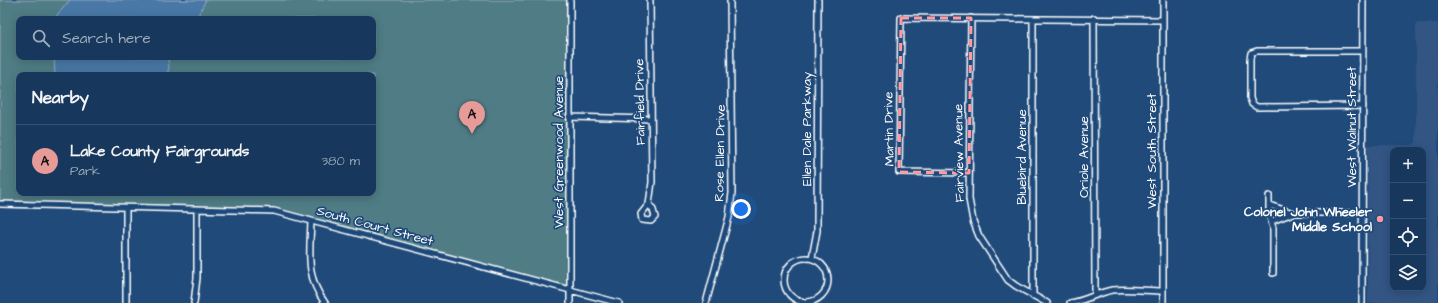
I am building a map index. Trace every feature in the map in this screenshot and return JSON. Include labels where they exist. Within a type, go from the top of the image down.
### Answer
[{"type":"street","name":"West Greenwood Avenue","points":[[570,0],[570,303]]},
{"type":"street","name":"Fairfield Drive","points":[[649,204],[652,182],[650,0]]},
{"type":"street","name":"Rose Ellen Drive","points":[[706,303],[729,217],[732,193],[730,0]]},
{"type":"street","name":"Ellen Dale Parkway","points":[[812,258],[817,231],[818,0]]},
{"type":"street","name":"West South Street","points":[[1163,303],[1164,0]]},
{"type":"street","name":"West Walnut Street","points":[[1362,303],[1363,0]]},
{"type":"street","name":"Martin Drive","points":[[969,173],[899,172],[901,18],[971,18]]},
{"type":"street","points":[[971,18],[1094,18],[1163,20]]},
{"type":"street","name":"Fairview Avenue","points":[[971,18],[969,199],[973,221],[979,236],[1008,280],[1047,303]]},
{"type":"street","name":"Bluebird Avenue","points":[[1033,18],[1033,296]]},
{"type":"street","name":"Oriole Avenue","points":[[1094,18],[1095,295]]},
{"type":"street","points":[[1362,106],[1257,107],[1252,104],[1250,98],[1250,59],[1251,53],[1257,51],[1363,51]]},
{"type":"street","points":[[569,117],[651,119]]},
{"type":"street","points":[[1269,196],[1273,228],[1273,273]]},
{"type":"street","name":"South Court Street","points":[[0,204],[126,209],[274,211],[619,303]]},
{"type":"street","points":[[1269,205],[1293,213],[1363,213]]},
{"type":"street","points":[[126,209],[126,303]]},
{"type":"street","points":[[194,303],[197,278],[197,210]]},
{"type":"street","points":[[1272,221],[1293,213]]},
{"type":"street","points":[[311,221],[310,261],[312,278],[317,291],[325,303]]},
{"type":"street","points":[[812,258],[823,266],[828,279],[828,286],[820,297],[807,302],[800,302],[788,293],[784,278],[790,264],[797,260],[812,258]]},
{"type":"street","points":[[1070,303],[1080,302],[1095,295],[1114,290],[1163,291]]},
{"type":"highlighted area","points":[[901,18],[971,18],[969,173],[899,172]]},
{"type":"shaded area","points":[[70,0],[206,0],[198,16],[57,15]]},
{"type":"shaded area","name":"Colonel John Wheeler Middle School","points":[[1416,23],[1438,23],[1438,303],[1368,303],[1368,145],[1412,145],[1416,142]]},
{"type":"shaded area","points":[[54,60],[168,60],[169,67],[168,72],[55,72]]},
{"type":"green space","points":[[0,0],[570,0],[570,290],[275,212],[0,205]]},
{"type":"place","name":"Lake County Fairgrounds","points":[[472,134]]},
{"type":"place","name":"Colonel John Wheeler Middle School","points":[[1380,219]]}]
